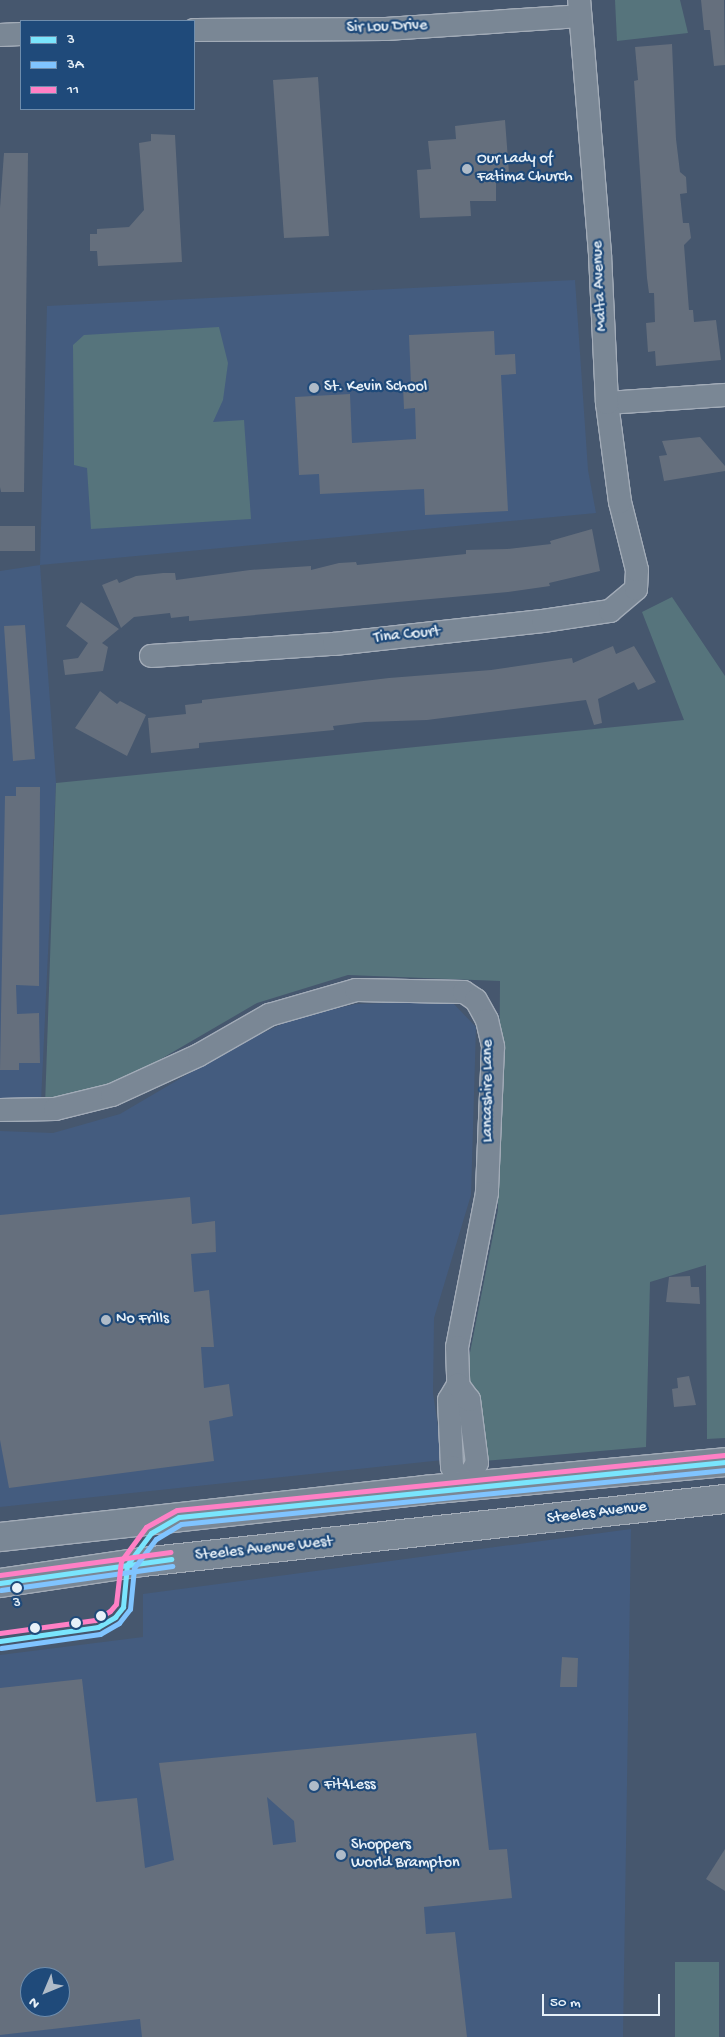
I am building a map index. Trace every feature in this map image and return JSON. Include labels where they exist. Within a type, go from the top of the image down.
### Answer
[{"type":"main road","points":[[0,1537],[464,1486],[725,1462]]},
{"type":"main road","points":[[464,1486],[469,1528]]},
{"type":"main road","name":"Steeles Avenue","points":[[469,1528],[725,1499]]},
{"type":"main road","points":[[127,1565],[151,1534],[180,1517]]},
{"type":"main road","name":"Steeles Avenue West","points":[[0,1583],[127,1565],[469,1528]]},
{"type":"street","name":"Sir Lou Drive","points":[[195,30],[386,29],[580,8]]},
{"type":"street","name":"Malta Avenue","points":[[580,8],[607,404],[620,502],[637,570]]},
{"type":"street","points":[[0,35],[20,34]]},
{"type":"street","points":[[607,404],[725,395]]},
{"type":"street","name":"Tina Court","points":[[151,656],[334,644],[610,611],[636,588],[637,570]]},
{"type":"street","name":"Lancashire Lane","points":[[0,1110],[55,1109],[112,1095],[199,1055],[269,1016],[356,990],[464,992],[476,1000],[487,1020],[493,1047],[488,1193],[458,1347],[458,1385],[449,1400],[452,1467],[464,1486]]},
{"type":"shaded area","name":"St. Kevin School","points":[[575,280],[588,470],[596,513],[40,565],[47,306]]},
{"type":"shaded area","points":[[40,565],[56,783],[41,1102],[0,1103],[0,571]]},
{"type":"shaded area","points":[[451,1001],[476,1027],[471,1195],[434,1318],[433,1393],[443,1460],[0,1507],[0,1131],[53,1133],[120,1114],[239,1044],[295,1018],[356,1004]]},
{"type":"shaded area","points":[[631,1529],[623,2037],[0,2037],[0,1655],[143,1637],[143,1594]]},
{"type":"green space","points":[[615,0],[680,0],[688,33],[617,41]]},
{"type":"green space","points":[[219,327],[228,363],[223,400],[213,422],[244,420],[251,519],[91,529],[87,468],[74,465],[73,345],[84,335]]},
{"type":"green space","points":[[672,597],[725,676],[725,1438],[707,1439],[706,1265],[650,1282],[646,1447],[472,1462],[466,1373],[498,1210],[500,981],[348,975],[257,1003],[99,1095],[45,1106],[56,783],[684,720],[642,612]]},
{"type":"green space","points":[[675,1962],[719,1962],[719,2037],[675,2037]]},
{"type":"building","points":[[701,0],[724,0],[725,65],[714,66],[710,30],[704,30]]},
{"type":"building","points":[[672,44],[676,139],[680,172],[686,177],[687,193],[680,194],[683,223],[689,223],[691,238],[684,245],[689,310],[693,310],[694,322],[716,320],[721,360],[656,366],[655,351],[648,352],[646,323],[655,322],[654,293],[649,293],[647,278],[634,81],[638,80],[635,47]]},
{"type":"building","points":[[318,77],[329,236],[284,238],[273,80]]},
{"type":"building","name":"Our Lady of Fatima Church","points":[[505,120],[509,173],[496,175],[496,201],[470,201],[471,216],[420,218],[417,170],[431,169],[428,141],[456,139],[455,126]]},
{"type":"building","points":[[151,134],[175,135],[182,262],[98,266],[97,251],[90,251],[90,234],[97,234],[97,229],[129,227],[144,210],[139,143],[151,141]]},
{"type":"building","points":[[4,153],[28,153],[24,492],[1,492],[0,487],[0,208]]},
{"type":"building","points":[[494,331],[495,355],[515,354],[516,374],[501,375],[508,511],[425,515],[424,489],[320,494],[319,474],[299,475],[295,397],[350,394],[352,443],[416,439],[415,408],[404,409],[403,386],[411,385],[409,335]]},
{"type":"building","points":[[700,437],[725,466],[725,471],[664,481],[659,456],[667,455],[662,441]]},
{"type":"building","points":[[0,526],[35,526],[35,551],[0,551]]},
{"type":"building","points":[[592,529],[600,571],[549,583],[550,586],[508,592],[189,621],[189,616],[171,618],[170,613],[134,617],[121,628],[102,585],[117,579],[119,583],[136,576],[163,573],[175,573],[176,580],[250,570],[311,566],[311,570],[339,563],[356,562],[357,565],[466,554],[466,550],[507,549],[551,544],[550,541]]},
{"type":"building","points":[[81,602],[119,629],[102,643],[108,647],[103,671],[65,675],[63,660],[78,658],[88,643],[66,626]]},
{"type":"building","points":[[25,625],[35,759],[13,761],[4,626]]},
{"type":"building","points":[[613,646],[616,654],[634,646],[656,682],[638,690],[634,682],[598,699],[602,723],[594,725],[586,700],[427,720],[365,722],[333,726],[334,730],[199,743],[199,748],[151,753],[148,718],[186,714],[185,705],[202,703],[202,700],[389,678],[491,670],[572,658],[573,663]]},
{"type":"building","points":[[100,691],[117,704],[120,701],[146,715],[127,756],[75,728]]},
{"type":"building","points":[[16,787],[40,787],[39,986],[16,985],[17,1014],[39,1013],[40,1063],[19,1063],[19,1070],[0,1070],[5,796],[16,796]]},
{"type":"building","name":"No Frills","points":[[190,1197],[192,1224],[215,1221],[216,1252],[191,1254],[194,1292],[209,1290],[214,1347],[201,1347],[204,1388],[229,1384],[233,1416],[209,1421],[214,1461],[9,1488],[0,1440],[0,1215]]},
{"type":"building","points":[[690,1276],[691,1287],[699,1287],[700,1304],[666,1302],[669,1277]]},
{"type":"building","points":[[689,1376],[696,1405],[674,1407],[672,1389],[678,1388],[677,1378]]},
{"type":"building","points":[[562,1657],[578,1658],[577,1687],[560,1687]]},
{"type":"building","name":"Shoppers World Brampton","points":[[82,1679],[96,1802],[137,1798],[145,1868],[174,1860],[159,1763],[476,1733],[489,1850],[507,1849],[512,1898],[424,1907],[426,1934],[455,1932],[467,2037],[142,2037],[140,2019],[0,2035],[0,1688]],"holes":[[[267,1797],[294,1821],[296,1842],[273,1845]]]},
{"type":"building","points":[[725,1849],[725,1891],[706,1879]]},
{"type":"transit line","name":"11","points":[[0,1633],[95,1620],[110,1611],[116,1604],[121,1561],[146,1527],[177,1510],[724,1455]]},
{"type":"transit line","name":"3","points":[[0,1641],[98,1627],[115,1617],[123,1607],[127,1565],[151,1533],[179,1517],[725,1462]]},
{"type":"transit line","name":"3A","points":[[1,1648],[100,1634],[119,1623],[130,1609],[134,1568],[156,1539],[181,1524],[725,1470]]},
{"type":"transit line","name":"11","points":[[0,1575],[170,1552]]},
{"type":"transit line","name":"3","points":[[0,1583],[171,1559]]},
{"type":"transit line","name":"3A","points":[[1,1590],[172,1566]]},
{"type":"place","name":"Our Lady of Fatima Church","points":[[467,169]]},
{"type":"place","name":"St. Kevin School","points":[[314,388]]},
{"type":"place","name":"No Frills","points":[[106,1320]]},
{"type":"place","name":"3","points":[[17,1588]]},
{"type":"place","name":"Fit4Less","points":[[314,1786]]},
{"type":"place","name":"Shoppers World Brampton","points":[[341,1855]]}]
